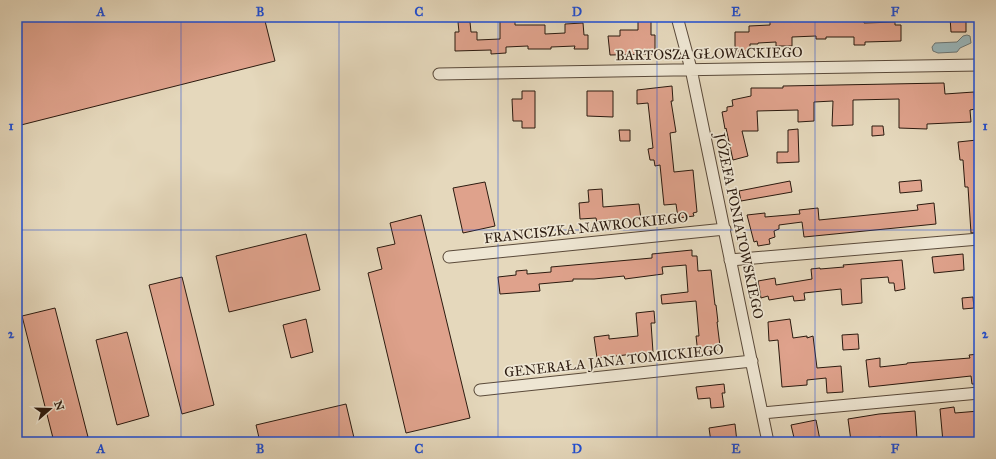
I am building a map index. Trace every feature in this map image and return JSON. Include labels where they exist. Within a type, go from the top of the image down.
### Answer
[{"type":"street","name":"JÓZEFA PONIATOWSKIEGO","points":[[677,17],[691,69],[768,442]]},
{"type":"street","name":"BARTOSZA GŁOWACKIEGO","points":[[439,74],[979,65]]},
{"type":"street","name":"FRANCISZKA NAWROCKIEGO","points":[[449,257],[725,229]]},
{"type":"street","points":[[730,260],[979,239]]},
{"type":"street","name":"GENERAŁA JANA TOMICKIEGO","points":[[480,390],[752,361]]},
{"type":"street","points":[[762,413],[979,393]]},
{"type":"water","points":[[963,36],[970,36],[971,43],[960,48],[957,52],[938,53],[933,51],[932,47],[935,43],[957,42]]},
{"type":"building","points":[[17,17],[264,17],[275,61],[17,126]]},
{"type":"building","points":[[638,17],[651,17],[651,35],[655,35],[655,54],[610,55],[608,36],[620,36],[620,30],[638,30]]},
{"type":"building","points":[[770,17],[826,17],[826,20],[864,19],[864,23],[895,22],[895,25],[901,25],[901,41],[865,42],[865,45],[854,45],[854,37],[826,37],[826,39],[816,39],[816,36],[792,37],[792,46],[776,46],[776,42],[758,43],[750,44],[750,51],[735,51],[735,32],[749,32],[749,26],[770,25]]},
{"type":"building","points":[[950,17],[966,17],[966,32],[951,32]]},
{"type":"building","points":[[500,19],[515,19],[515,25],[545,25],[545,34],[565,33],[565,24],[583,23],[584,35],[588,35],[588,49],[574,49],[575,46],[551,47],[551,49],[528,49],[528,46],[506,47],[506,53],[491,54],[491,50],[455,51],[455,32],[459,32],[458,22],[470,22],[471,32],[477,32],[477,40],[500,39]]},
{"type":"building","points":[[944,83],[945,94],[974,92],[975,109],[970,110],[971,122],[927,124],[927,129],[899,128],[899,99],[853,100],[853,125],[832,126],[833,101],[814,102],[814,121],[798,122],[798,110],[757,111],[758,131],[742,131],[748,156],[733,160],[722,112],[727,111],[727,107],[733,106],[732,100],[751,96],[751,88]]},
{"type":"building","points":[[672,86],[673,101],[671,101],[676,132],[670,133],[674,172],[693,170],[697,212],[693,213],[694,216],[678,218],[676,204],[664,205],[660,165],[655,166],[654,160],[650,160],[648,149],[653,148],[648,103],[637,104],[637,90]]},
{"type":"building","points":[[522,91],[535,91],[535,128],[522,128],[522,121],[513,121],[512,99],[522,99]]},
{"type":"building","points":[[587,91],[613,91],[613,117],[587,116]]},
{"type":"building","points":[[872,126],[883,126],[884,135],[872,136]]},
{"type":"building","points":[[798,129],[799,162],[777,163],[777,152],[788,152],[788,130]]},
{"type":"building","points":[[619,130],[630,130],[630,141],[620,141]]},
{"type":"building","points":[[977,140],[979,162],[979,232],[971,233],[968,187],[965,187],[963,160],[960,160],[958,142]]},
{"type":"building","points":[[921,180],[922,191],[900,193],[899,182]]},
{"type":"building","points":[[790,181],[792,192],[741,201],[739,191]]},
{"type":"building","points":[[485,182],[495,226],[463,233],[453,188]]},
{"type":"building","points":[[602,189],[603,207],[639,204],[641,219],[597,223],[596,218],[580,219],[579,203],[589,202],[588,190]]},
{"type":"building","points":[[934,203],[936,224],[804,237],[802,222],[779,225],[779,229],[774,231],[775,237],[769,239],[770,244],[758,246],[757,241],[754,242],[747,215],[765,213],[765,217],[800,214],[799,210],[818,208],[819,220],[918,210],[917,205]]},
{"type":"building","points":[[421,215],[470,418],[406,433],[368,273],[382,269],[377,248],[395,244],[390,223]]},
{"type":"building","points":[[306,234],[320,290],[229,312],[216,256]]},
{"type":"building","points":[[692,250],[692,256],[697,256],[698,271],[711,270],[720,346],[716,347],[717,351],[698,354],[696,336],[699,336],[696,301],[662,304],[661,295],[688,292],[686,265],[662,267],[663,274],[625,279],[624,276],[594,279],[573,279],[573,281],[539,284],[540,291],[500,294],[498,277],[516,275],[516,271],[527,270],[527,274],[551,272],[551,267],[652,258],[652,254]]},
{"type":"building","points":[[963,254],[964,270],[934,273],[932,257]]},
{"type":"building","points":[[902,260],[905,289],[895,291],[894,283],[889,283],[888,277],[861,279],[862,303],[842,305],[841,289],[804,293],[805,300],[794,301],[793,296],[769,300],[768,296],[761,298],[758,281],[775,278],[776,285],[812,279],[811,269],[844,267],[843,265]]},
{"type":"building","points":[[182,277],[214,405],[182,414],[149,285]]},
{"type":"building","points":[[973,297],[974,308],[963,309],[962,298]]},
{"type":"building","points":[[55,308],[88,437],[69,442],[54,442],[22,316]]},
{"type":"building","points":[[654,311],[655,323],[651,323],[653,352],[597,358],[594,337],[609,335],[609,339],[638,336],[636,313]]},
{"type":"building","points":[[306,319],[313,352],[291,358],[283,325]]},
{"type":"building","points":[[790,319],[793,338],[807,336],[807,338],[813,336],[817,368],[841,366],[843,392],[827,393],[826,378],[807,380],[807,385],[782,387],[778,340],[769,341],[768,322]]},
{"type":"building","points":[[127,332],[149,416],[117,425],[96,340]]},
{"type":"building","points":[[858,334],[859,349],[843,350],[842,335]]},
{"type":"building","points":[[979,354],[979,384],[972,384],[971,376],[869,387],[866,360],[880,358],[880,367],[907,363],[970,358],[969,355]]},
{"type":"building","points":[[724,384],[725,393],[722,393],[724,407],[711,408],[710,398],[698,399],[696,387]]},
{"type":"building","points":[[346,404],[355,442],[260,442],[256,425]]},
{"type":"building","points":[[954,407],[955,413],[979,411],[979,440],[943,442],[940,409]]},
{"type":"building","points":[[915,411],[917,439],[881,441],[881,437],[851,441],[848,419],[879,414]]},
{"type":"building","points":[[816,420],[820,440],[795,442],[791,425]]},
{"type":"building","points":[[735,424],[737,442],[711,442],[709,428]]}]
